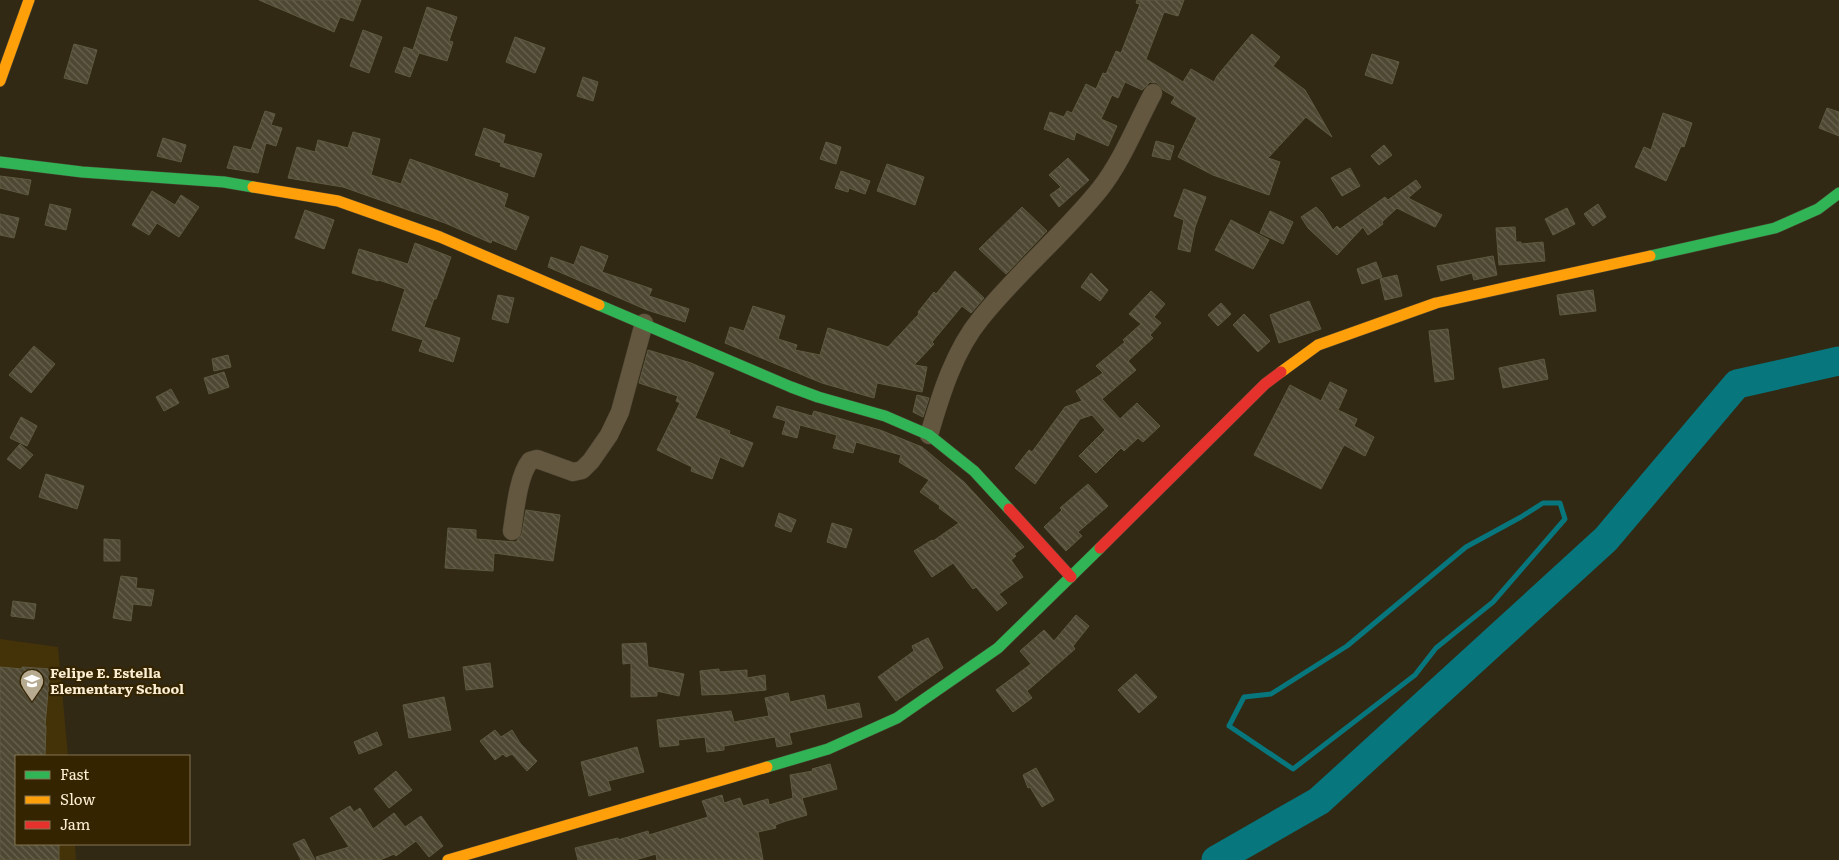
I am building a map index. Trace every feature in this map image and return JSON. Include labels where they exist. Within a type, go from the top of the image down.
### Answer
[{"type":"street","points":[[0,81],[29,0]]},
{"type":"street","points":[[929,435],[940,397],[956,358],[981,318],[1100,188],[1117,163],[1153,93]]},
{"type":"street","points":[[0,162],[82,172],[224,182],[338,201],[440,237],[791,387],[818,397],[885,416],[929,435],[974,471],[1071,578]]},
{"type":"street","points":[[448,860],[837,745],[897,718],[998,648],[1071,578],[1265,384],[1318,345],[1436,303],[1775,228],[1818,209],[1839,193]]},
{"type":"street","points":[[512,532],[518,493],[526,466],[530,461],[537,459],[573,472],[582,470],[591,461],[609,435],[620,412],[644,323]]},
{"type":"shaded area","name":"Felipe E. Estella Elementary School","points":[[0,639],[58,647],[68,755],[15,755],[15,845],[75,845],[76,860],[0,860]]},
{"type":"building","points":[[259,0],[361,0],[353,21],[340,17],[334,32]]},
{"type":"building","points":[[1137,0],[1184,0],[1178,16],[1164,12],[1146,59],[1183,82],[1191,69],[1214,82],[1252,34],[1280,57],[1273,66],[1305,90],[1332,137],[1306,117],[1268,158],[1280,162],[1269,195],[1213,175],[1178,157],[1197,118],[1171,103],[1175,97],[1163,90],[1157,83],[1150,82],[1142,90],[1125,82],[1118,98],[1112,95],[1101,119],[1117,126],[1108,146],[1076,132],[1074,140],[1044,129],[1050,112],[1064,117],[1067,111],[1072,113],[1086,84],[1096,89],[1103,73],[1106,74],[1116,51],[1121,53],[1140,4],[1136,3]]},
{"type":"building","points":[[427,7],[457,17],[449,41],[453,42],[447,61],[419,53],[410,77],[395,72],[404,47],[413,50]]},
{"type":"building","points":[[363,30],[382,37],[369,73],[350,66]]},
{"type":"building","points":[[515,37],[545,48],[535,73],[506,62]]},
{"type":"building","points":[[74,44],[97,50],[87,84],[64,78]]},
{"type":"building","points":[[1372,54],[1399,62],[1392,84],[1365,75]]},
{"type":"building","points":[[583,77],[598,82],[593,101],[577,96]]},
{"type":"building","points":[[1827,108],[1839,112],[1839,136],[1819,128]]},
{"type":"building","points":[[265,111],[275,114],[271,125],[282,128],[276,146],[266,143],[258,173],[227,168],[234,146],[251,150]]},
{"type":"building","points":[[1663,113],[1692,123],[1684,147],[1681,146],[1666,181],[1635,167],[1644,147],[1651,150]]},
{"type":"building","points":[[484,128],[505,135],[503,143],[542,154],[534,177],[500,166],[501,163],[475,155]]},
{"type":"building","points":[[353,132],[380,139],[371,175],[401,184],[410,159],[508,194],[504,207],[529,217],[516,250],[492,240],[491,243],[445,223],[343,187],[288,178],[297,147],[315,152],[318,140],[348,148]]},
{"type":"building","points":[[163,138],[186,145],[181,162],[157,156]]},
{"type":"building","points":[[1156,141],[1174,146],[1170,160],[1152,156]]},
{"type":"building","points":[[826,142],[841,147],[836,164],[820,159]]},
{"type":"building","points":[[1384,145],[1392,155],[1379,165],[1371,156]]},
{"type":"building","points":[[1068,158],[1089,180],[1059,207],[1050,195],[1061,187],[1049,175]]},
{"type":"building","points":[[887,164],[924,177],[915,205],[877,191]]},
{"type":"building","points":[[1350,168],[1360,186],[1342,196],[1331,178]]},
{"type":"building","points":[[841,171],[870,181],[865,194],[849,188],[848,192],[835,188]]},
{"type":"building","points":[[0,176],[31,180],[28,195],[0,188]]},
{"type":"building","points":[[1416,180],[1421,187],[1408,198],[1442,215],[1435,227],[1397,208],[1382,222],[1383,224],[1368,235],[1363,227],[1337,255],[1308,228],[1301,217],[1316,207],[1333,230],[1337,226],[1340,229],[1385,197],[1388,200]]},
{"type":"building","points":[[1184,189],[1206,197],[1195,227],[1190,252],[1178,249],[1184,220],[1174,216]]},
{"type":"building","points":[[152,191],[175,205],[181,195],[199,207],[179,237],[157,223],[149,235],[132,225]]},
{"type":"building","points":[[50,204],[71,209],[66,230],[45,225]]},
{"type":"building","points":[[1598,204],[1606,217],[1593,226],[1584,214]]},
{"type":"building","points":[[1022,207],[1047,231],[1006,274],[979,249]]},
{"type":"building","points":[[1567,208],[1575,224],[1553,235],[1545,219]]},
{"type":"building","points":[[305,210],[334,220],[324,249],[295,238]]},
{"type":"building","points":[[1270,211],[1293,222],[1283,244],[1260,233]]},
{"type":"building","points":[[0,214],[19,218],[14,238],[0,235]]},
{"type":"building","points":[[1231,220],[1269,240],[1253,269],[1215,250]]},
{"type":"building","points":[[1515,227],[1516,242],[1521,242],[1521,244],[1543,242],[1545,261],[1499,265],[1496,228]]},
{"type":"building","points":[[415,243],[451,257],[424,327],[460,338],[453,362],[419,351],[423,340],[392,330],[405,289],[352,273],[359,249],[408,264]]},
{"type":"building","points":[[581,246],[608,256],[602,272],[652,289],[649,296],[689,309],[685,322],[647,310],[548,267],[551,257],[574,265]]},
{"type":"building","points":[[1493,256],[1497,275],[1474,280],[1472,273],[1441,281],[1437,266]]},
{"type":"building","points":[[1376,262],[1382,277],[1362,284],[1357,269]]},
{"type":"building","points":[[955,271],[984,298],[971,313],[962,306],[932,342],[934,344],[914,365],[927,367],[922,392],[877,383],[874,398],[822,383],[725,343],[730,327],[744,331],[753,306],[785,316],[778,339],[797,345],[795,350],[820,355],[828,328],[888,347],[919,314],[918,312],[934,292],[936,294]]},
{"type":"building","points":[[1091,273],[1108,290],[1100,301],[1081,287]]},
{"type":"building","points":[[1397,275],[1402,296],[1385,300],[1380,279]]},
{"type":"building","points":[[1593,290],[1596,311],[1560,315],[1557,295]]},
{"type":"building","points":[[1151,291],[1165,304],[1154,317],[1161,323],[1150,335],[1153,338],[1128,361],[1136,370],[1102,399],[1120,419],[1137,403],[1160,426],[1143,442],[1138,438],[1124,451],[1121,448],[1096,473],[1079,456],[1105,430],[1092,415],[1080,419],[1035,484],[1015,468],[1029,450],[1032,452],[1065,407],[1082,401],[1076,391],[1103,373],[1096,366],[1125,342],[1123,340],[1141,324],[1129,314]]},
{"type":"building","points":[[498,295],[514,298],[508,323],[492,319]]},
{"type":"building","points":[[1309,301],[1321,329],[1279,343],[1270,315]]},
{"type":"building","points":[[1221,303],[1231,314],[1218,326],[1208,315]]},
{"type":"building","points":[[1244,314],[1270,341],[1258,352],[1233,325]]},
{"type":"building","points":[[1448,329],[1454,379],[1435,382],[1429,331]]},
{"type":"building","points":[[34,346],[55,364],[31,393],[9,375]]},
{"type":"building","points":[[648,350],[691,363],[714,373],[695,418],[730,431],[729,434],[753,443],[743,467],[720,457],[712,479],[691,471],[692,467],[657,450],[680,403],[676,401],[678,396],[639,383]]},
{"type":"building","points":[[228,355],[231,367],[214,371],[212,359]]},
{"type":"building","points":[[1544,359],[1548,379],[1503,388],[1499,368]]},
{"type":"building","points":[[224,372],[229,387],[209,394],[204,378]]},
{"type":"building","points":[[1330,382],[1347,390],[1338,410],[1357,419],[1354,426],[1374,437],[1365,456],[1344,445],[1321,489],[1254,455],[1290,385],[1321,401]]},
{"type":"building","points":[[171,389],[179,403],[164,411],[156,397]]},
{"type":"building","points":[[917,395],[929,398],[923,417],[913,412]]},
{"type":"building","points":[[777,406],[812,416],[814,411],[880,430],[922,447],[964,482],[1024,547],[1014,554],[1016,556],[1011,560],[1023,577],[999,594],[1007,603],[997,611],[976,587],[973,589],[953,563],[932,577],[914,551],[933,541],[959,523],[920,492],[929,480],[899,462],[901,455],[856,442],[853,453],[833,448],[837,435],[800,425],[797,438],[782,434],[786,421],[773,417]]},
{"type":"building","points":[[21,417],[37,426],[27,446],[10,438]]},
{"type":"building","points":[[20,444],[33,455],[20,469],[7,459]]},
{"type":"building","points":[[46,474],[84,486],[77,509],[39,497]]},
{"type":"building","points":[[1088,484],[1108,506],[1078,532],[1082,536],[1066,551],[1044,527],[1062,510],[1060,508]]},
{"type":"building","points":[[526,510],[560,515],[553,561],[494,553],[493,571],[445,568],[448,528],[476,530],[476,539],[516,542],[522,533]]},
{"type":"building","points":[[779,513],[796,520],[791,532],[775,526]]},
{"type":"building","points":[[832,523],[852,529],[846,548],[827,542]]},
{"type":"building","points":[[104,539],[120,540],[120,561],[104,561]]},
{"type":"building","points":[[121,576],[137,578],[136,588],[154,590],[151,606],[133,604],[131,621],[113,618]]},
{"type":"building","points":[[13,601],[36,604],[34,619],[11,616]]},
{"type":"building","points":[[1076,615],[1089,626],[1073,646],[1075,649],[1027,691],[1032,698],[1013,712],[996,690],[1031,664],[1020,651],[1044,630],[1054,641]]},
{"type":"building","points":[[928,638],[943,668],[896,701],[878,677],[914,651],[912,646]]},
{"type":"building","points":[[646,643],[648,667],[684,674],[679,696],[657,691],[657,696],[631,697],[631,663],[623,664],[622,644]]},
{"type":"building","points":[[490,663],[493,687],[466,690],[463,667]]},
{"type":"building","name":"Felipe E. Estella Elementary School","points":[[0,667],[50,669],[45,726],[45,755],[15,755],[15,845],[59,845],[59,860],[0,860]]},
{"type":"building","points":[[719,669],[719,672],[747,670],[747,678],[765,675],[766,690],[702,695],[700,671]]},
{"type":"building","points":[[1136,674],[1157,697],[1139,713],[1118,690]]},
{"type":"building","points":[[788,693],[790,702],[824,695],[827,710],[859,703],[862,717],[789,733],[792,744],[777,747],[775,737],[724,746],[724,750],[707,752],[705,737],[678,740],[679,745],[660,747],[657,720],[731,711],[734,722],[769,716],[765,698]]},
{"type":"building","points":[[444,697],[451,730],[409,738],[403,705]]},
{"type":"building","points":[[495,730],[501,737],[512,730],[520,743],[537,761],[527,771],[512,754],[506,757],[503,754],[495,760],[480,741]]},
{"type":"building","points":[[377,732],[382,745],[359,754],[354,742]]},
{"type":"building","points":[[637,747],[644,772],[608,781],[611,790],[589,796],[581,762]]},
{"type":"building","points":[[830,764],[837,789],[802,798],[807,815],[775,825],[776,828],[758,832],[763,860],[657,860],[656,854],[635,860],[578,860],[575,848],[618,838],[618,840],[648,831],[649,835],[708,817],[702,801],[722,795],[724,803],[740,798],[743,806],[768,799],[769,805],[793,798],[790,775],[813,771],[812,769]]},
{"type":"building","points":[[1036,768],[1054,800],[1042,807],[1030,787],[1028,788],[1023,775]]},
{"type":"building","points":[[396,771],[412,790],[389,808],[374,789]]},
{"type":"building","points":[[350,806],[354,812],[360,808],[373,829],[394,813],[405,827],[421,816],[443,846],[429,857],[416,841],[396,856],[394,854],[380,860],[317,860],[316,857],[349,847],[330,818]]},
{"type":"building","points":[[304,839],[315,860],[301,860],[293,844]]},
{"type":"waterway","points":[[1216,860],[1319,801],[1606,539],[1737,384],[1839,361]]},
{"type":"waterway","points":[[1543,503],[1560,503],[1565,519],[1493,602],[1436,648],[1415,675],[1293,769],[1229,726],[1244,697],[1271,694],[1347,646],[1466,547],[1543,503]]},
{"type":"traffic: fast","points":[[0,162],[82,172],[224,182],[253,187]]},
{"type":"traffic: fast","points":[[1650,256],[1775,228],[1818,209],[1839,193]]},
{"type":"traffic: fast","points":[[599,305],[791,387],[818,397],[885,416],[929,435],[974,471],[1009,509]]},
{"type":"traffic: fast","points":[[767,767],[828,749],[897,718],[998,648],[1100,548]]},
{"type":"traffic: slow","points":[[0,81],[29,0]]},
{"type":"traffic: slow","points":[[253,187],[338,201],[440,237],[599,305]]},
{"type":"traffic: slow","points":[[1281,372],[1318,345],[1436,303],[1650,256]]},
{"type":"traffic: slow","points":[[448,860],[767,767]]},
{"type":"traffic: jam","points":[[1100,548],[1265,384],[1281,372]]},
{"type":"traffic: jam","points":[[1009,509],[1071,577]]},
{"type":"place","name":"Felipe E. Estella Elementary School","points":[[32,702]]}]
